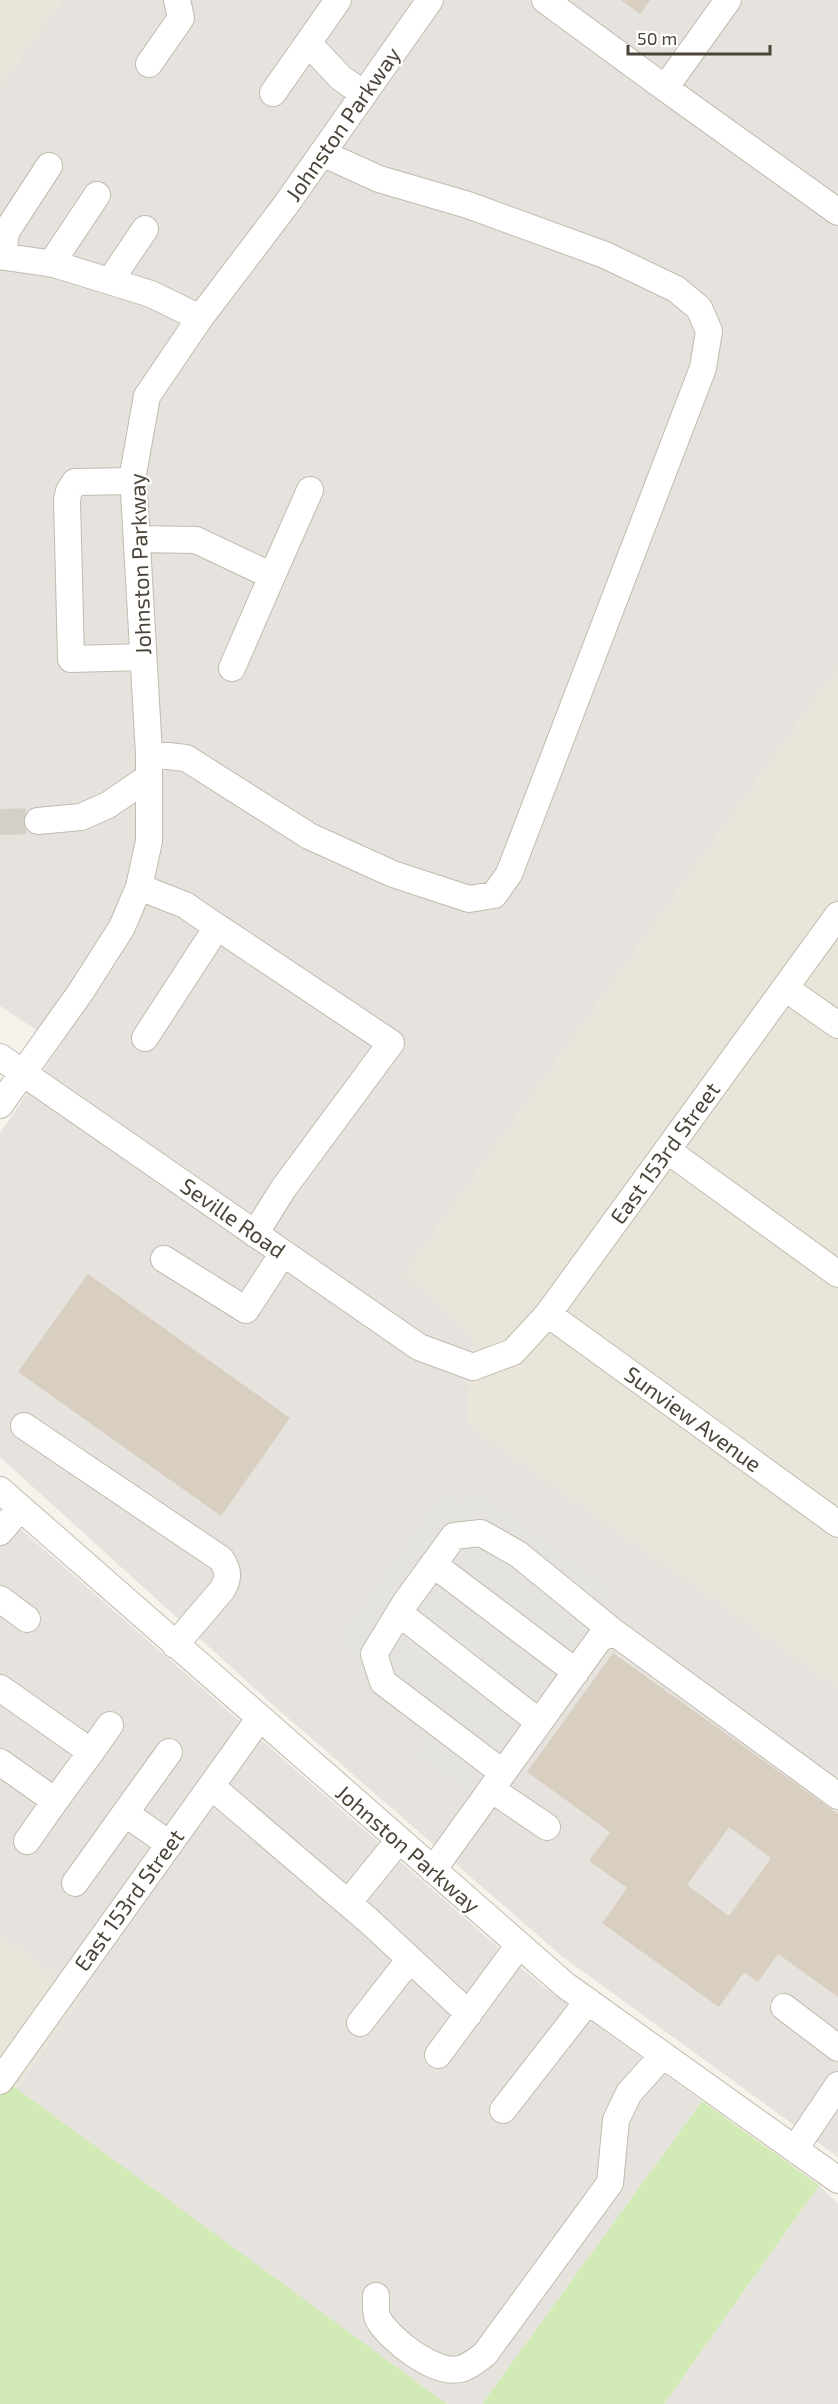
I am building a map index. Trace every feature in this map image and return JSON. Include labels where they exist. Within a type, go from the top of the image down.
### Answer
[{"type":"street","points":[[150,64],[181,18],[177,0]]},
{"type":"street","points":[[273,93],[338,0]]},
{"type":"street","name":"Johnston Parkway","points":[[0,1105],[80,993],[122,927],[139,887],[149,841],[149,766],[133,480],[147,396],[200,318],[285,206],[430,0]]},
{"type":"street","points":[[544,0],[838,212]]},
{"type":"street","points":[[666,88],[728,0]]},
{"type":"street","points":[[308,43],[341,78],[364,94]]},
{"type":"street","points":[[38,821],[81,817],[108,805],[149,766],[186,758],[309,836],[393,874],[470,898],[494,895],[510,873],[703,368],[709,331],[699,308],[676,289],[605,255],[468,205],[379,179],[322,153]]},
{"type":"street","points":[[49,166],[6,232],[2,256],[51,264],[110,281],[151,294],[200,318]]},
{"type":"street","points":[[51,264],[98,195]]},
{"type":"street","points":[[110,281],[145,229]]},
{"type":"street","points":[[133,480],[75,482],[69,491],[67,500],[71,659],[143,657]]},
{"type":"street","points":[[232,668],[310,490]]},
{"type":"street","points":[[137,539],[196,540],[272,576]]},
{"type":"street","points":[[139,887],[185,905],[390,1043],[283,1189],[255,1234]]},
{"type":"street","name":"East 153rd Street","points":[[473,1367],[513,1352],[548,1314],[838,915]]},
{"type":"street","points":[[145,1038],[216,926]]},
{"type":"street","points":[[785,988],[838,1025]]},
{"type":"street","name":"Seville Road","points":[[0,1057],[419,1347],[473,1367]]},
{"type":"street","points":[[667,1150],[838,1274]]},
{"type":"street","points":[[164,1259],[246,1310],[283,1253]]},
{"type":"street","name":"Sunview Avenue","points":[[548,1314],[838,1524]]},
{"type":"street","points":[[24,1426],[221,1560],[227,1569],[228,1580],[175,1645]]},
{"type":"street","name":"Johnston Parkway","points":[[0,1490],[565,1985],[838,2180]]},
{"type":"street","points":[[0,1532],[20,1508]]},
{"type":"street","points":[[548,1827],[384,1682],[374,1654],[399,1613],[454,1536],[481,1533],[518,1554],[615,1633],[838,1796]]},
{"type":"street","points":[[434,1564],[576,1672]]},
{"type":"street","points":[[0,1599],[27,1619]]},
{"type":"street","points":[[399,1613],[539,1722]]},
{"type":"street","points":[[433,1870],[600,1638],[615,1633]]},
{"type":"street","points":[[0,1688],[91,1752]]},
{"type":"street","name":"East 153rd Street","points":[[1,2079],[259,1719]]},
{"type":"street","points":[[27,1841],[110,1725]]},
{"type":"street","points":[[75,1883],[169,1752]]},
{"type":"street","points":[[0,1762],[55,1801]]},
{"type":"street","points":[[211,1785],[348,1903],[468,2014]]},
{"type":"street","points":[[125,1813],[169,1844]]},
{"type":"street","points":[[348,1903],[399,1840]]},
{"type":"street","points":[[438,2055],[519,1945]]},
{"type":"street","points":[[360,2023],[410,1959]]},
{"type":"street","points":[[503,2110],[588,2001]]},
{"type":"street","points":[[784,2007],[838,2048]]},
{"type":"street","points":[[376,2296],[377,2317],[390,2334],[415,2356],[440,2367],[460,2369],[485,2354],[610,2183],[616,2120],[629,2093],[663,2055]]},
{"type":"street","points":[[795,2150],[838,2085]]},
{"type":"shaded area","points":[[0,0],[62,0],[0,86]]},
{"type":"shaded area","points":[[62,0],[838,0],[838,667],[404,1274],[472,1337],[467,1424],[838,1688],[838,2157],[563,1957],[272,1704],[0,1457],[0,1133],[60,1046],[0,1006],[0,86]]},
{"type":"shaded area","points":[[838,667],[838,1688],[467,1424],[472,1337],[404,1274]]},
{"type":"shaded area","points":[[471,1486],[615,1590],[468,1793],[413,1754],[429,1731],[356,1678],[355,1657],[334,1642],[444,1489],[461,1501]]},
{"type":"shaded area","points":[[0,1511],[541,1985],[702,2101],[482,2404],[447,2404],[15,2090],[83,1995],[0,1935]]},
{"type":"shaded area","points":[[0,1935],[83,1995],[0,2110]]},
{"type":"shaded area","points":[[819,2185],[838,2204],[838,2404],[664,2404]]},
{"type":"green space","points":[[2,2078],[447,2404],[0,2404],[0,2081]]},
{"type":"green space","points":[[702,2101],[819,2185],[664,2404],[482,2404]]},
{"type":"building","points":[[621,0],[650,0],[640,14]]},
{"type":"building","points":[[88,1274],[290,1418],[221,1516],[18,1372]]},
{"type":"building","points":[[613,1653],[838,1814],[838,1997],[778,1954],[758,1982],[744,1972],[719,2007],[602,1923],[627,1888],[589,1861],[610,1832],[527,1772]],"holes":[[[729,1827],[771,1858],[729,1916],[687,1885]]]},
{"type":"tunnel","points":[[0,822],[38,821]]}]
